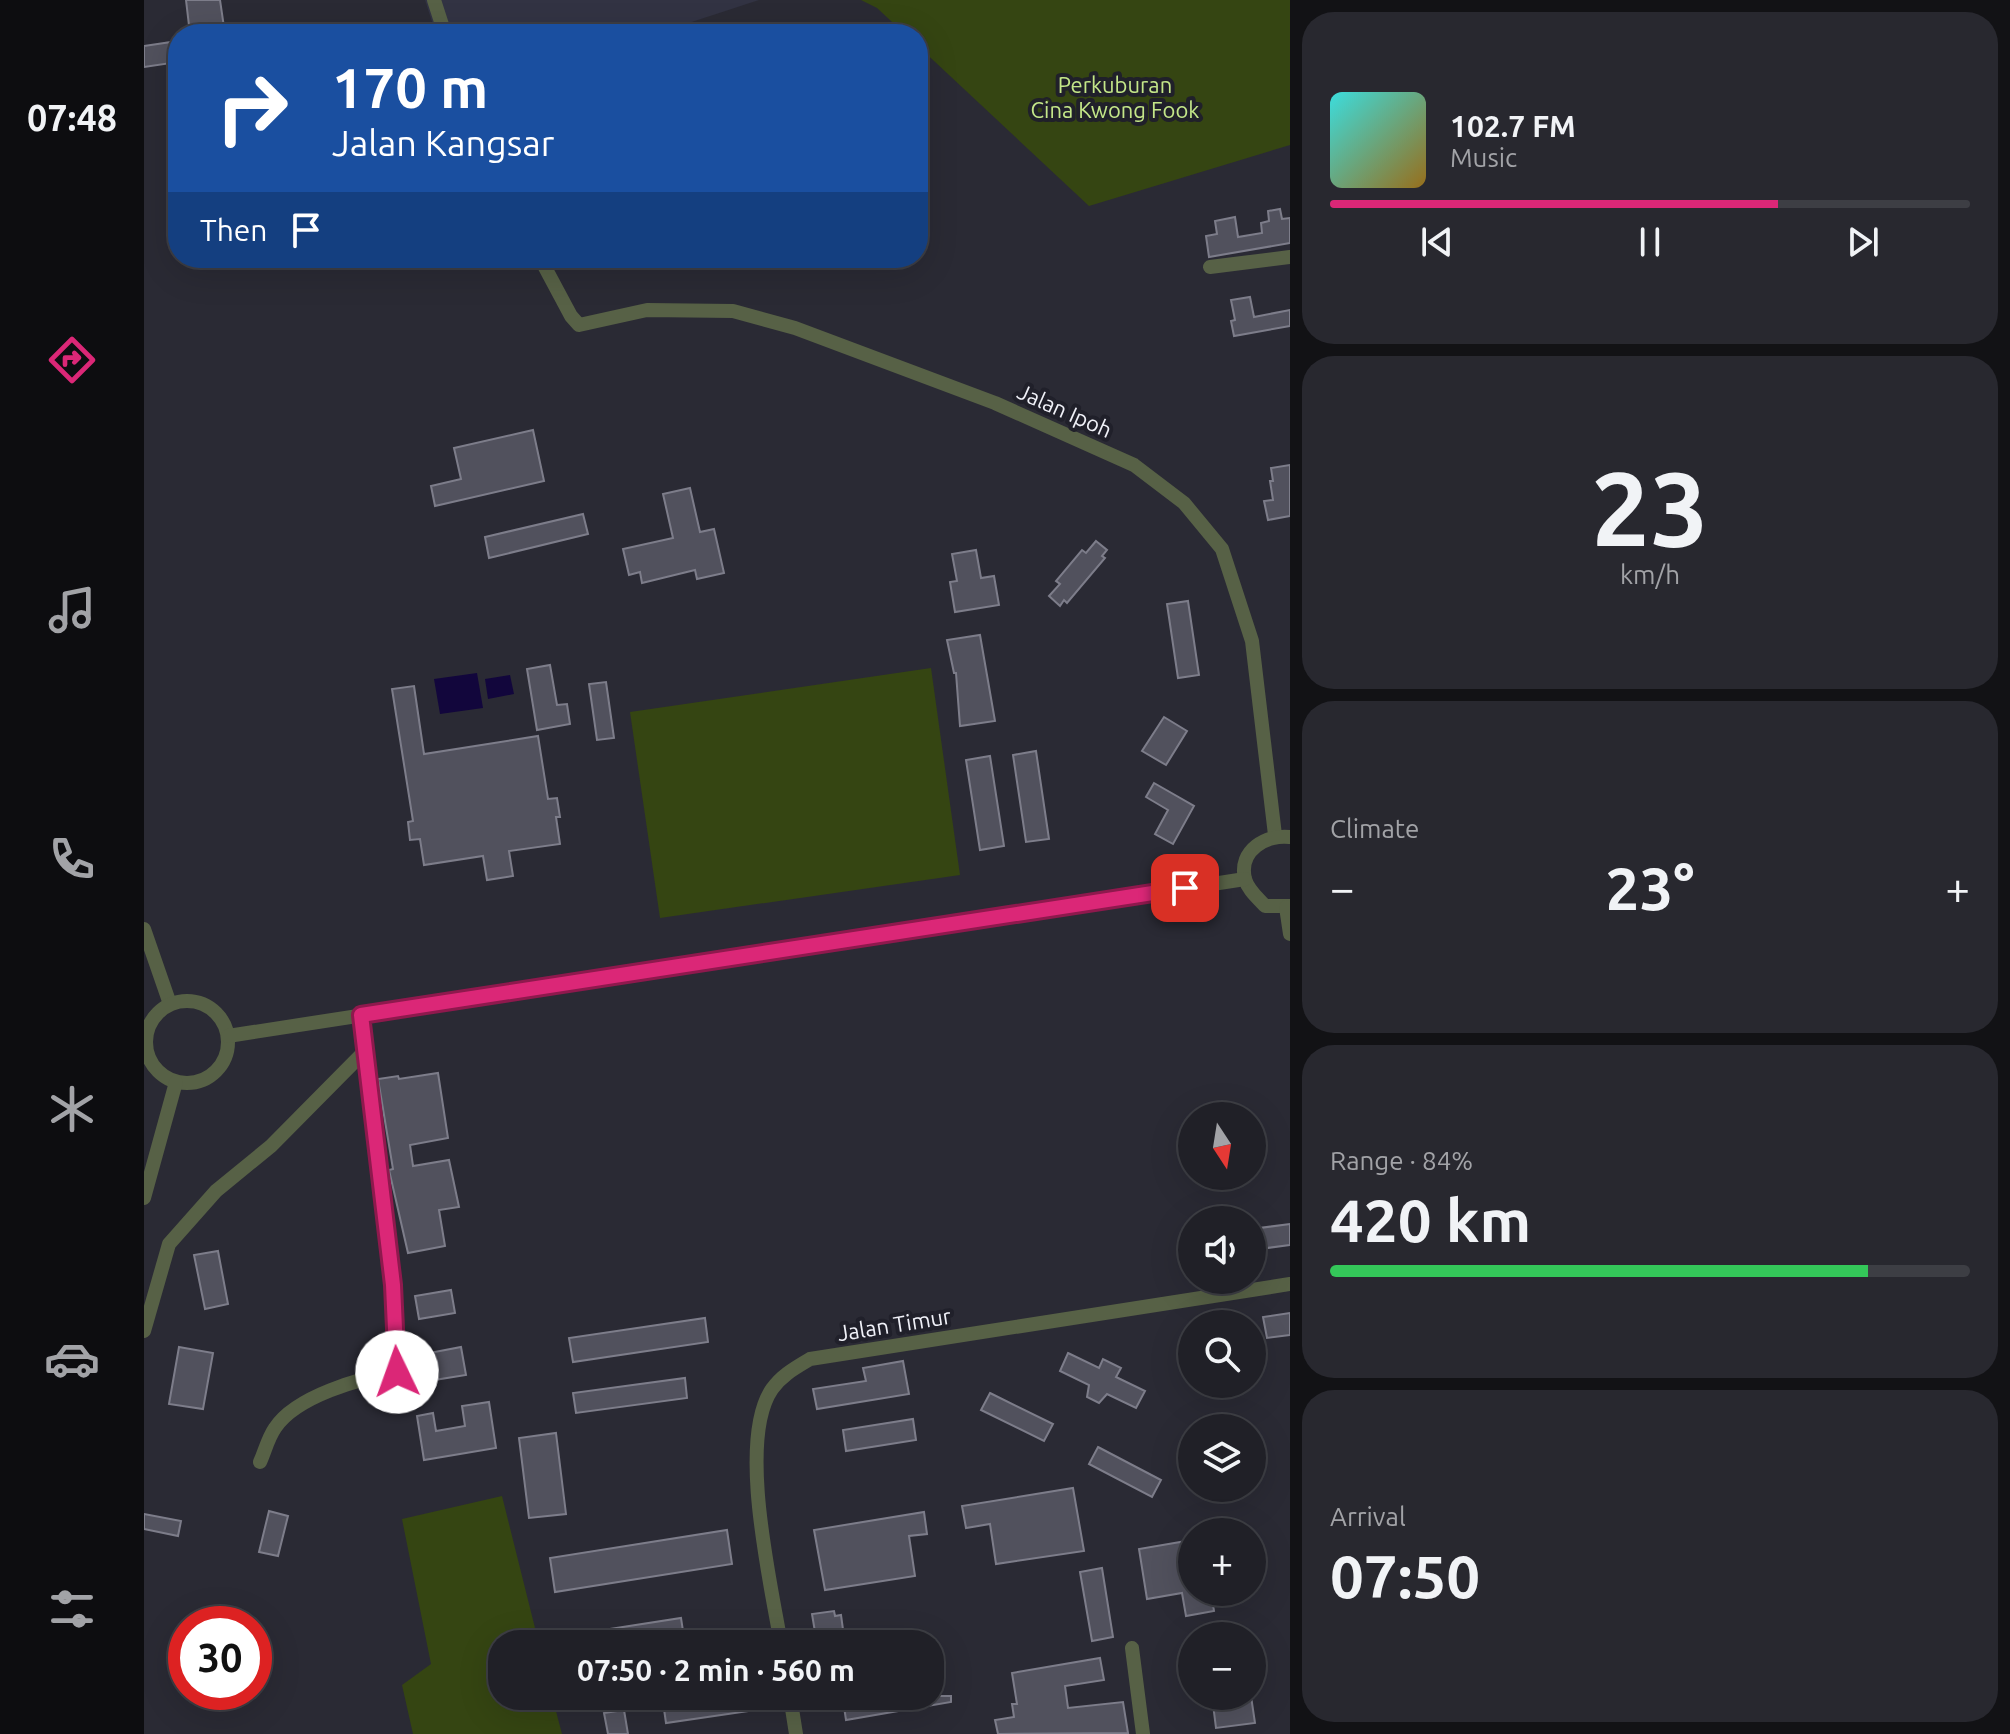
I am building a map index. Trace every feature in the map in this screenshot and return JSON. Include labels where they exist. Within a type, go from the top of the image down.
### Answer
[{"type":"street","points":[[434,0],[442,24]]},
{"type":"street","points":[[1210,267],[1290,257]]},
{"type":"street","name":"Jalan Ipoh","points":[[545,268],[579,325],[647,310],[733,311],[795,328],[995,403],[1134,465],[1184,503],[1222,549],[1252,641],[1283,836]]},
{"type":"street","points":[[1283,836],[1263,840],[1253,849],[1247,860],[1245,879],[1265,906],[1288,907],[1290,934]]},
{"type":"street","points":[[228,1036],[1245,879]]},
{"type":"street","points":[[145,935],[170,1004]]},
{"type":"street","points":[[184,1001],[205,1005],[217,1013],[228,1036],[227,1050],[215,1072],[203,1080],[176,1082],[163,1076],[150,1061],[145,1044],[149,1026],[156,1013],[170,1004],[184,1001]]},
{"type":"street","points":[[260,1462],[275,1428],[294,1408],[366,1377],[397,1372],[393,1285],[361,1015]]},
{"type":"street","points":[[144,1331],[169,1244],[216,1191],[271,1146],[365,1051]]},
{"type":"street","points":[[144,1198],[176,1082]]},
{"type":"street","name":"Jalan Timur","points":[[779,1630],[762,1527],[757,1452],[760,1420],[771,1391],[788,1372],[810,1359],[1290,1284]]},
{"type":"street","points":[[1132,1648],[1143,1734]]},
{"type":"street","points":[[792,1710],[796,1734]]},
{"type":"shaded area","points":[[425,0],[759,0],[686,24],[433,24]]},
{"type":"shaded area","points":[[477,673],[483,708],[440,714],[434,679]]},
{"type":"shaded area","points":[[510,675],[514,694],[488,699],[485,679]]},
{"type":"green space","name":"Perkuburan Cina Kwong Fook","points":[[861,0],[1290,0],[1290,145],[1089,206],[928,55],[928,24],[894,24],[877,8]]},
{"type":"green space","points":[[931,668],[960,875],[660,918],[630,712]]},
{"type":"green space","points":[[502,1496],[536,1630],[488,1630],[488,1710],[556,1710],[562,1734],[413,1734],[402,1685],[431,1664],[402,1519]]},
{"type":"building","points":[[186,0],[220,0],[224,24],[189,24]]},
{"type":"building","points":[[168,42],[168,63],[144,67],[144,46]]},
{"type":"building","points":[[1280,209],[1282,219],[1290,218],[1290,243],[1209,257],[1206,236],[1217,234],[1215,221],[1235,217],[1238,237],[1262,233],[1261,223],[1269,221],[1268,211]]},
{"type":"building","points":[[1250,297],[1254,317],[1290,310],[1290,326],[1234,336],[1231,300]]},
{"type":"building","points":[[533,430],[544,481],[435,506],[431,486],[461,479],[454,448]]},
{"type":"building","points":[[1290,465],[1290,516],[1268,520],[1264,501],[1273,500],[1271,468]]},
{"type":"building","points":[[690,488],[700,532],[714,529],[724,573],[697,579],[695,570],[642,583],[640,572],[629,575],[623,549],[673,538],[663,494]]},
{"type":"building","points":[[583,514],[588,534],[489,558],[485,537]]},
{"type":"building","points":[[1096,541],[1107,550],[1102,556],[1105,558],[1067,603],[1064,600],[1060,606],[1049,596],[1060,584],[1056,581],[1082,550],[1086,553]]},
{"type":"building","points":[[976,550],[981,578],[994,576],[999,605],[955,612],[950,582],[957,581],[952,554]]},
{"type":"building","points":[[1188,601],[1199,675],[1178,678],[1167,604]]},
{"type":"building","points":[[980,635],[995,721],[960,726],[956,673],[947,640]]},
{"type":"building","points":[[550,665],[557,705],[567,704],[570,724],[537,730],[527,669]]},
{"type":"building","points":[[606,682],[614,738],[597,740],[589,684]]},
{"type":"building","points":[[414,686],[424,754],[538,736],[548,799],[557,798],[560,844],[509,851],[513,876],[487,880],[483,856],[424,865],[420,839],[410,840],[408,822],[413,821],[392,689]]},
{"type":"building","points":[[1164,717],[1187,731],[1166,765],[1142,751]]},
{"type":"building","points":[[1036,751],[1049,839],[1026,842],[1013,755]]},
{"type":"building","points":[[990,756],[1004,846],[980,850],[966,760]]},
{"type":"building","points":[[1154,783],[1194,806],[1173,844],[1155,834],[1168,810],[1146,797]]},
{"type":"building","points":[[438,1073],[448,1138],[410,1145],[413,1166],[449,1160],[459,1207],[439,1210],[445,1246],[408,1253],[389,1170],[393,1169],[378,1079]]},
{"type":"building","points":[[1290,1224],[1290,1245],[1266,1248],[1266,1227]]},
{"type":"building","points":[[218,1251],[228,1304],[205,1309],[194,1255]]},
{"type":"building","points":[[451,1290],[455,1313],[419,1319],[415,1296]]},
{"type":"building","points":[[1290,1313],[1290,1335],[1267,1338],[1266,1317]]},
{"type":"building","points":[[705,1318],[708,1342],[573,1362],[569,1338]]},
{"type":"building","points":[[179,1347],[213,1353],[203,1409],[169,1404]]},
{"type":"building","points":[[461,1347],[466,1375],[428,1381],[424,1354]]},
{"type":"building","points":[[1068,1353],[1099,1368],[1103,1359],[1121,1368],[1116,1377],[1145,1391],[1136,1408],[1107,1394],[1099,1403],[1087,1397],[1089,1385],[1060,1371]]},
{"type":"building","points":[[903,1361],[909,1394],[817,1409],[813,1389],[866,1381],[863,1368]]},
{"type":"building","points":[[685,1378],[687,1398],[576,1413],[573,1393]]},
{"type":"building","points":[[990,1393],[1053,1424],[1044,1441],[981,1410]]},
{"type":"building","points":[[489,1402],[496,1448],[424,1460],[417,1416],[433,1413],[436,1431],[465,1426],[462,1406]]},
{"type":"building","points":[[913,1419],[916,1440],[846,1451],[843,1430]]},
{"type":"building","points":[[556,1433],[566,1514],[529,1518],[519,1438]]},
{"type":"building","points":[[1098,1447],[1161,1480],[1152,1497],[1089,1464]]},
{"type":"building","points":[[1073,1488],[1084,1551],[996,1564],[990,1524],[966,1528],[962,1506]]},
{"type":"building","points":[[269,1511],[288,1516],[278,1556],[259,1552]]},
{"type":"building","points":[[924,1512],[927,1534],[909,1536],[915,1576],[825,1590],[814,1530]]},
{"type":"building","points":[[144,1514],[181,1521],[178,1536],[144,1529]]},
{"type":"building","points":[[727,1530],[732,1564],[555,1592],[550,1558]]},
{"type":"building","points":[[1178,1542],[1178,1594],[1147,1599],[1139,1549]]},
{"type":"building","points":[[1102,1568],[1113,1637],[1092,1641],[1080,1572]]},
{"type":"building","points":[[1184,1606],[1213,1606],[1214,1611],[1186,1616]]},
{"type":"building","points":[[834,1611],[835,1616],[841,1615],[843,1630],[815,1630],[812,1614]]},
{"type":"building","points":[[681,1618],[683,1630],[603,1630]]},
{"type":"building","points":[[1100,1658],[1104,1680],[1065,1686],[1068,1708],[1123,1702],[1128,1733],[998,1734],[995,1720],[1014,1717],[1012,1704],[1017,1704],[1012,1673]]},
{"type":"building","points":[[944,1696],[951,1696],[951,1702],[944,1703]]},
{"type":"building","points":[[624,1710],[628,1734],[608,1734],[604,1713]]},
{"type":"building","points":[[664,1710],[756,1710],[666,1723]]},
{"type":"building","points":[[844,1710],[904,1710],[846,1720]]},
{"type":"building","points":[[1214,1710],[1253,1710],[1255,1723],[1216,1728]]},
{"type":"route","points":[[397,1372],[393,1285],[361,1015],[1185,888]]}]
